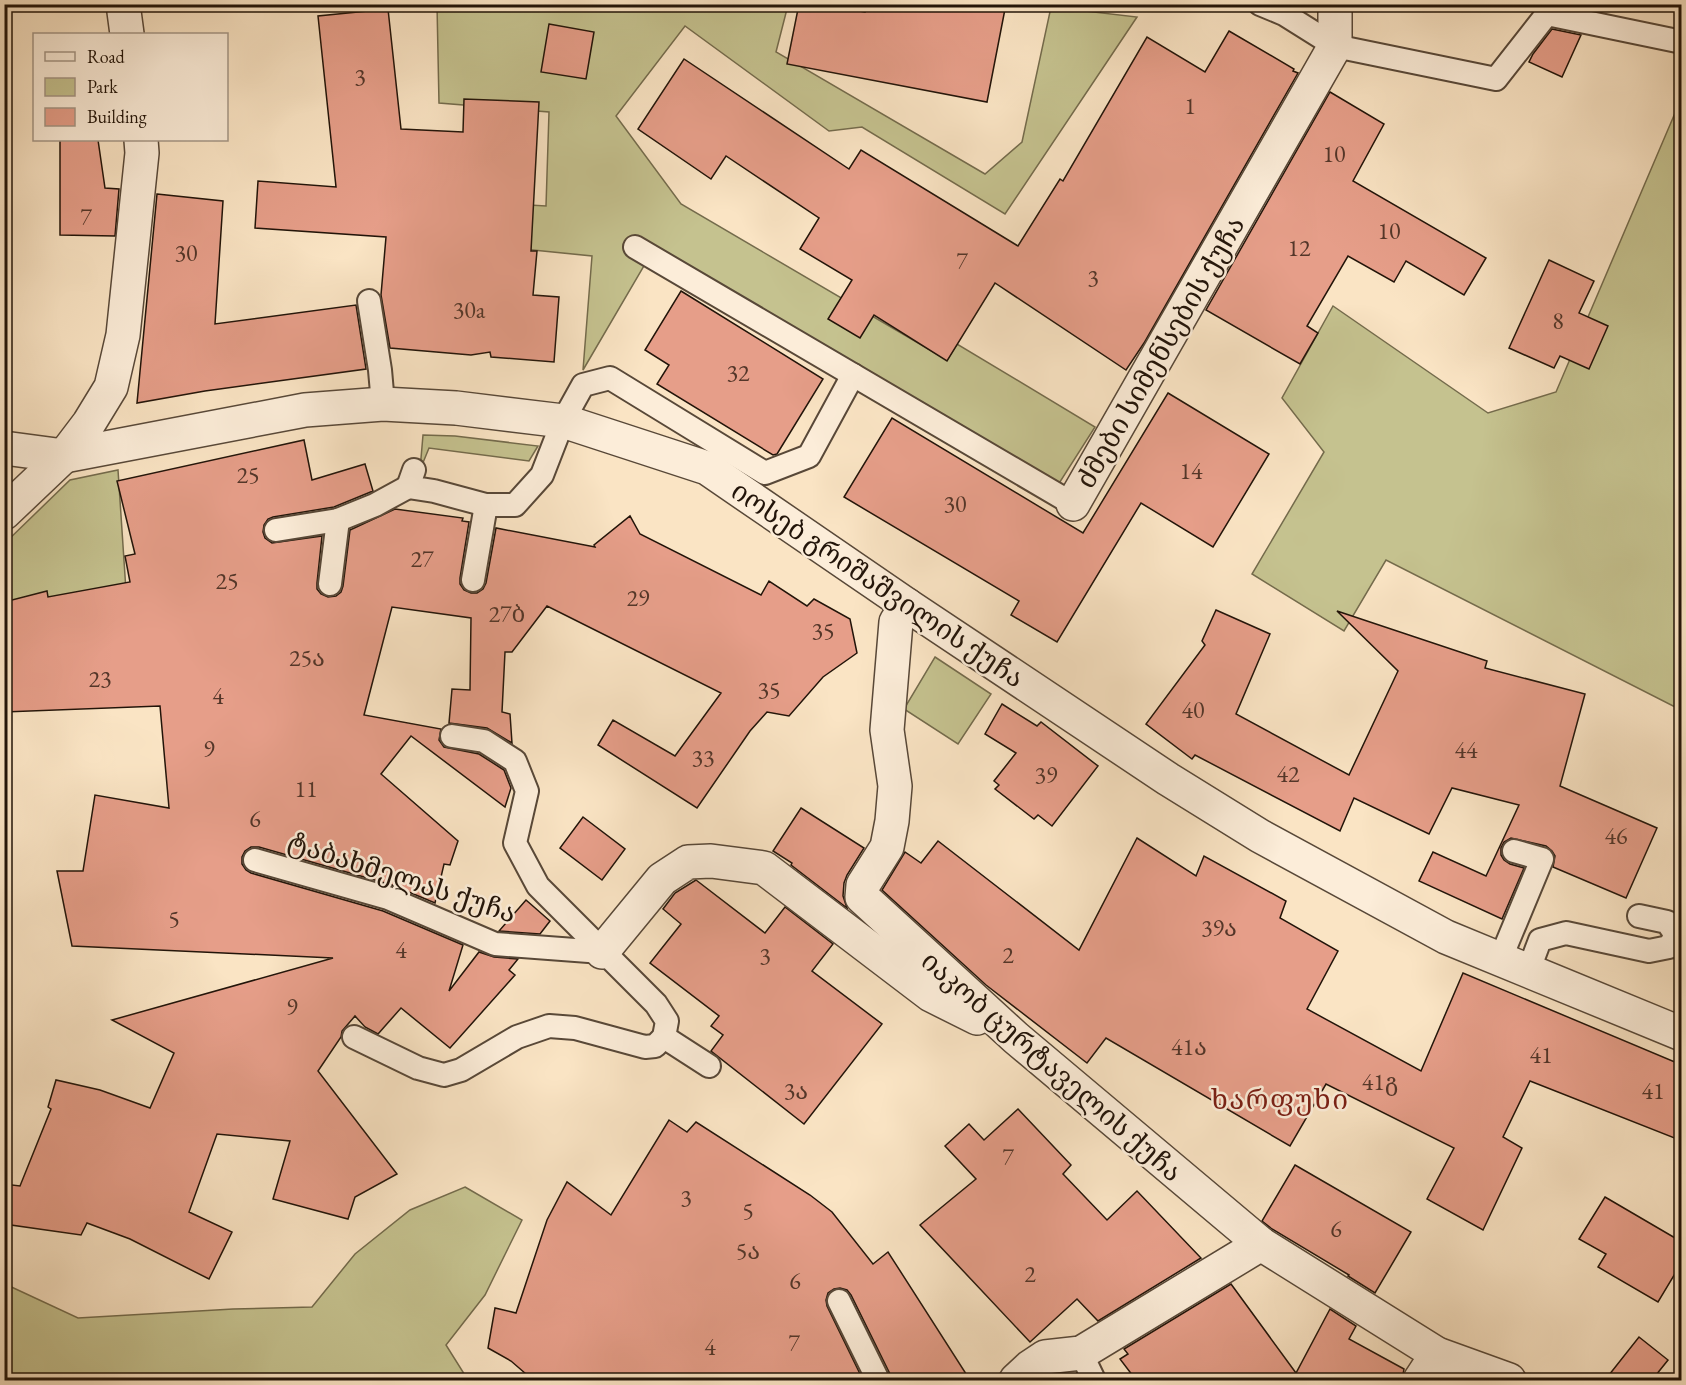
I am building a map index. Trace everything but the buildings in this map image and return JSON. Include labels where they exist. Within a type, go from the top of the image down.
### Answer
[{"type":"street","points":[[123,4],[127,33]]},
{"type":"street","name":"ძმები სიმენსების ქუჩა","points":[[1073,504],[1335,46],[1335,4]]},
{"type":"street","points":[[4,513],[64,456],[89,423],[111,387],[123,335],[142,153],[141,141]]},
{"type":"street","name":"იოსებ გრიშაშვილის ქუჩა","points":[[4,448],[64,456],[305,410],[382,404],[456,408],[563,421],[707,468],[1168,779],[1260,836],[1446,937],[1682,1034]]},
{"type":"street","name":"იაკობ ცურტაველის ქუჩა","points":[[907,605],[896,622],[887,730],[895,786],[890,830],[887,847],[863,885],[862,897],[1016,1038],[1261,1244],[1428,1367],[1509,1380]]},
{"type":"street","points":[[602,952],[662,879],[688,862],[711,861],[764,868],[931,995],[1016,1038]]},
{"type":"street","points":[[1016,1380],[1045,1357],[1088,1367],[1261,1244]]},
{"type":"lane","points":[[1260,4],[1284,14],[1335,46],[1496,80],[1547,14],[1682,42]]},
{"type":"lane","name":"ძმები სიმენსების ქუჩა","points":[[635,247],[1073,504]]},
{"type":"lane","points":[[369,301],[380,370],[382,404]]},
{"type":"lane","points":[[276,530],[338,520],[375,505],[411,478],[434,491],[486,505],[515,505],[542,475],[563,421],[583,386],[610,378],[765,473],[809,456],[853,375]]},
{"type":"lane","points":[[473,580],[486,505]]},
{"type":"lane","points":[[330,584],[338,520]]},
{"type":"lane","points":[[354,1037],[418,1068],[444,1075],[461,1070],[517,1037],[549,1026],[575,1028],[645,1047],[655,1046],[664,1037],[667,1021],[656,1004],[538,886],[515,843],[527,791],[515,761],[484,741],[452,736]]},
{"type":"lane","points":[[1514,851],[1542,859],[1514,966]]},
{"type":"lane","name":"ტაბახმელას ქუჩა","points":[[255,860],[388,898],[495,944],[602,952]]},
{"type":"lane","points":[[1514,966],[1540,940],[1566,933],[1649,951],[1669,947],[1676,935],[1667,922],[1639,916]]},
{"type":"lane","points":[[664,1037],[709,1066]]},
{"type":"lane","points":[[839,1302],[878,1380]]},
{"type":"green space","points":[[437,5],[788,5],[776,52],[985,174],[1022,142],[1051,7],[1137,17],[1005,214],[862,127],[829,131],[685,26],[616,116],[681,204],[947,360],[957,344],[1095,427],[1058,485],[655,247],[583,370],[592,256],[454,242],[457,201],[546,206],[549,112],[439,103]]},
{"type":"green space","points":[[1681,99],[1681,710],[1386,560],[1344,631],[1252,574],[1324,452],[1282,398],[1333,306],[1488,413],[1556,392]]},
{"type":"green space","points":[[423,435],[455,436],[538,446],[529,461],[429,448],[420,470]]},
{"type":"green space","points":[[118,470],[128,621],[5,604],[5,543],[70,480]]},
{"type":"green space","points":[[935,657],[991,694],[958,744],[904,709]]},
{"type":"green space","points":[[465,1187],[522,1220],[485,1295],[446,1345],[468,1380],[5,1380],[5,1284],[78,1318],[312,1307],[355,1254],[410,1210]]},
{"type":"district","name":"ხარფუხი","points":[[1280,1099]]}]
